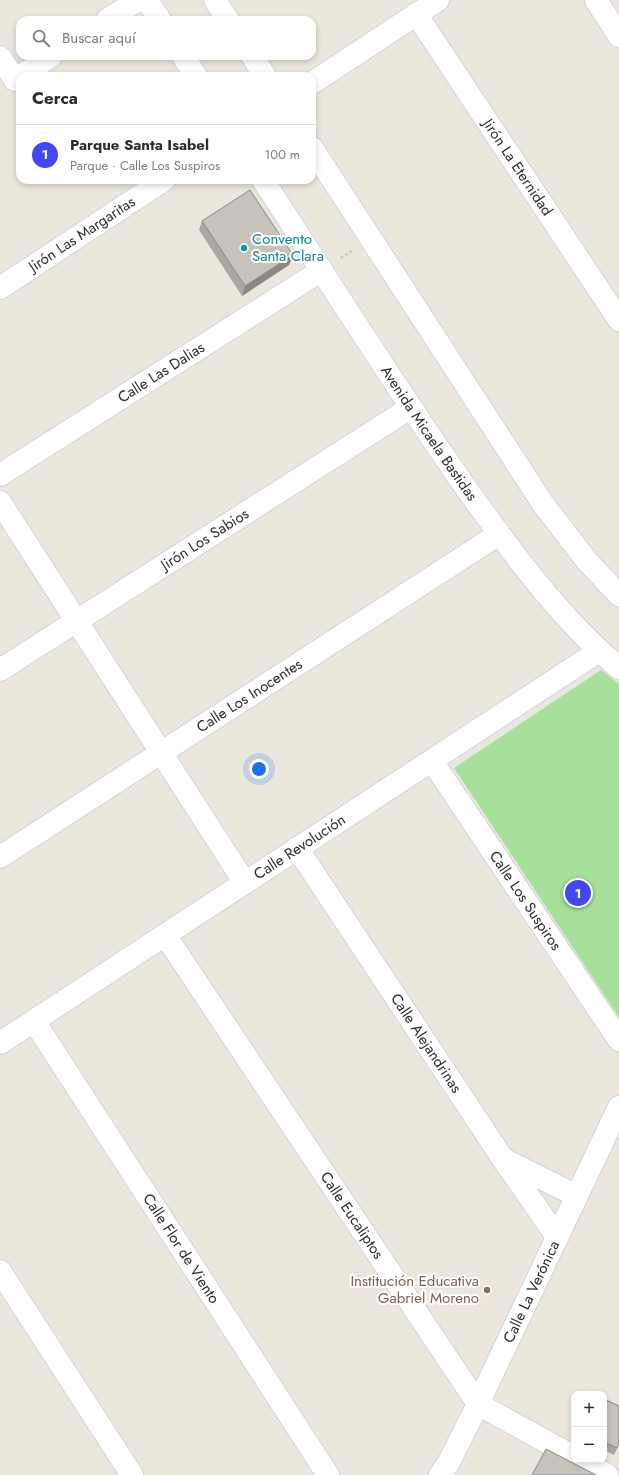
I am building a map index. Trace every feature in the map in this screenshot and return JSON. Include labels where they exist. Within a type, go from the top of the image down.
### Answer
[{"type":"street","points":[[113,16],[138,0]]},
{"type":"street","points":[[147,0],[157,16]]},
{"type":"street","points":[[215,0],[225,16]]},
{"type":"street","points":[[316,80],[438,0]]},
{"type":"street","points":[[596,0],[619,36]]},
{"type":"street","name":"Jirón La Eternidad","points":[[416,14],[619,320]]},
{"type":"street","points":[[0,57],[14,80]]},
{"type":"street","points":[[26,72],[45,60]]},
{"type":"street","points":[[186,60],[193,72]]},
{"type":"street","points":[[255,60],[262,72]]},
{"type":"street","points":[[316,154],[543,504],[587,561],[619,595]]},
{"type":"street","name":"Jirón Las Margaritas","points":[[0,288],[158,184]]},
{"type":"street","name":"Avenida Micaela Bastidas","points":[[266,184],[410,408],[499,534],[550,598],[599,651],[619,668]]},
{"type":"street","name":"Calle Las Dalias","points":[[0,475],[322,270]]},
{"type":"street","name":"Jirón Los Sabios","points":[[0,670],[410,408]]},
{"type":"street","points":[[0,502],[245,883]]},
{"type":"street","name":"Calle Los Inocentes","points":[[0,857],[499,534]]},
{"type":"street","name":"Calle Revolución","points":[[0,1043],[599,651]]},
{"type":"street","name":"Calle Los Suspiros","points":[[432,761],[619,1040]]},
{"type":"street","name":"Calle Alejandrinas","points":[[297,848],[503,1159],[557,1237]]},
{"type":"street","name":"Calle Eucaliptos","points":[[165,935],[478,1404],[571,1455]]},
{"type":"street","name":"Calle Flor de Viento","points":[[34,1021],[328,1475]]},
{"type":"street","name":"Calle La Verónica","points":[[440,1475],[449,1462],[478,1404],[619,1107]]},
{"type":"street","points":[[503,1159],[577,1196]]},
{"type":"street","points":[[0,1271],[132,1475]]},
{"type":"street","points":[[585,1463],[607,1475]]},
{"type":"path","points":[[322,270],[370,238]]},
{"type":"green space","points":[[601,670],[619,684],[619,1017],[454,768]]},
{"type":"building","name":"Convento Santa Clara","points":[[250,190],[293,255],[245,286],[202,221]]},
{"type":"building","points":[[607,1400],[619,1406],[619,1443],[617,1448],[607,1443]]},
{"type":"building","points":[[546,1449],[596,1475],[532,1475]]},
{"type":"place","name":"Convento Santa Clara","points":[[244,248]]},
{"type":"place","name":"Parque Santa Isabel","points":[[578,893]]},
{"type":"place","name":"Institución Educativa Gabriel Moreno","points":[[487,1290]]}]
